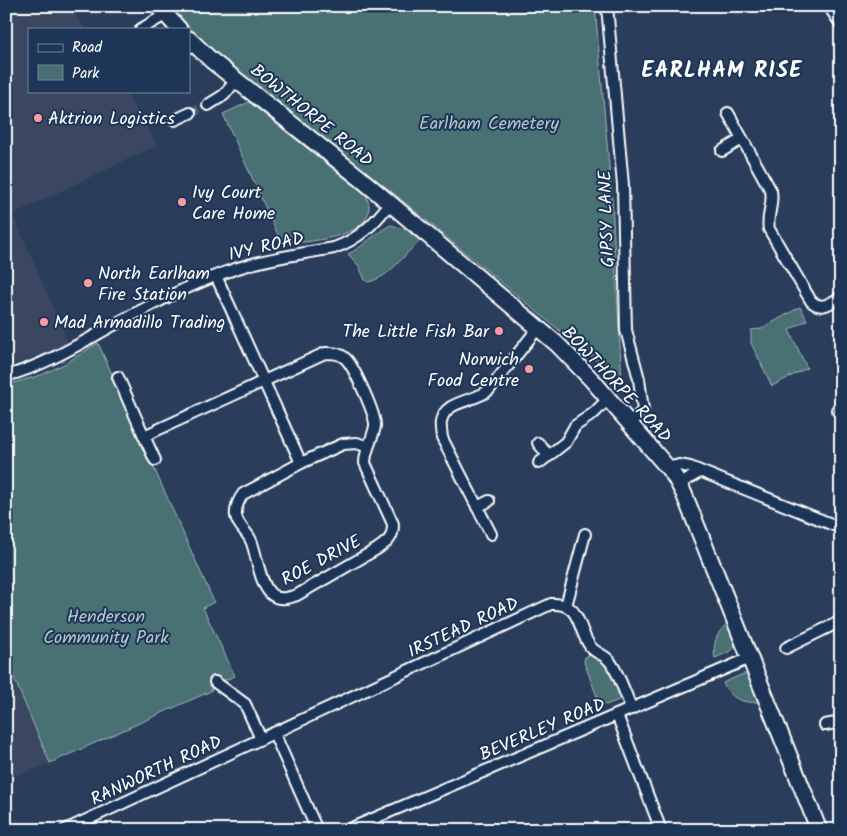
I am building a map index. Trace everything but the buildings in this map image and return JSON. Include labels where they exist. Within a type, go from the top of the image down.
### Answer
[{"type":"street","name":"GIPSY LANE","points":[[607,6],[623,185],[626,330],[639,379],[643,410],[630,425]]},
{"type":"street","points":[[832,6],[841,20]]},
{"type":"street","points":[[142,28],[162,11],[178,28]]},
{"type":"street","name":"BOWTHORPE ROAD","points":[[190,40],[211,60],[390,203],[575,361],[668,468],[679,484],[819,830]]},
{"type":"street","points":[[208,105],[224,95],[237,79]]},
{"type":"street","points":[[175,120],[190,113]]},
{"type":"street","points":[[728,113],[771,191],[769,229],[811,301],[815,305],[825,306],[841,297]]},
{"type":"street","points":[[722,151],[742,139]]},
{"type":"street","name":"IVY ROAD","points":[[6,376],[36,366],[81,344],[134,314],[216,276],[248,265],[346,244],[375,224],[390,203]]},
{"type":"street","points":[[216,276],[302,463]]},
{"type":"street","points":[[491,534],[442,438],[441,422],[446,411],[454,404],[482,396],[489,390],[538,328]]},
{"type":"street","points":[[144,436],[324,353],[333,353],[340,355],[351,366],[374,416],[375,426],[368,447]]},
{"type":"street","points":[[118,377],[155,460]]},
{"type":"street","points":[[539,464],[566,442],[575,426],[594,413],[608,399]]},
{"type":"street","points":[[841,406],[837,410],[841,414]]},
{"type":"street","name":"ROE DRIVE","points":[[357,443],[368,447],[365,463],[393,524],[393,533],[389,540],[297,595],[282,599],[272,596],[265,587],[251,540],[238,523],[236,506],[243,494],[302,463],[343,444],[357,443]]},
{"type":"street","points":[[538,443],[549,456]]},
{"type":"street","points":[[668,468],[679,465],[690,467],[841,528]]},
{"type":"street","points":[[679,484],[700,472]]},
{"type":"street","points":[[477,507],[489,502]]},
{"type":"street","points":[[585,534],[566,606],[578,618],[589,645],[595,652],[603,655],[610,661],[632,709]]},
{"type":"street","name":"IRSTEAD ROAD","points":[[261,739],[544,607],[555,604],[566,606]]},
{"type":"street","points":[[786,648],[841,621]]},
{"type":"street","name":"BEVERLEY ROAD","points":[[347,830],[750,658]]},
{"type":"street","points":[[215,682],[245,704],[261,739]]},
{"type":"street","points":[[617,715],[661,830]]},
{"type":"street","points":[[825,725],[841,722]]},
{"type":"street","points":[[274,733],[317,830]]},
{"type":"street","name":"RANWORTH ROAD","points":[[64,830],[261,739]]},
{"type":"shaded area","points":[[6,6],[51,6],[54,13],[65,6],[71,6],[84,28],[28,28],[28,92],[125,92],[158,145],[13,214],[68,342],[53,351],[6,367]]},
{"type":"shaded area","points":[[6,659],[50,763],[6,778]]},
{"type":"green space","name":"Earlham Cemetery","points":[[167,6],[595,6],[612,200],[622,382],[392,192],[227,63]]},
{"type":"green space","points":[[249,102],[366,195],[369,206],[367,217],[359,226],[334,237],[282,244],[223,114]]},
{"type":"green space","points":[[391,225],[407,230],[420,241],[390,271],[376,280],[368,282],[365,280],[359,266],[348,254]]},
{"type":"green space","points":[[800,307],[807,320],[789,330],[807,368],[772,386],[751,343],[751,330],[761,329]]},
{"type":"green space","name":"Henderson Community Park","points":[[98,343],[214,602],[203,608],[235,676],[213,685],[211,691],[50,763],[6,659],[6,385],[41,375],[66,363]]},
{"type":"green space","points":[[728,623],[735,640],[735,646],[731,651],[715,658],[714,648],[716,639]]},
{"type":"green space","points":[[589,655],[602,660],[607,665],[621,699],[606,705],[599,702],[584,662],[585,657]]},
{"type":"green space","points":[[743,674],[748,674],[763,701],[745,702],[730,694],[726,689],[723,683]]},
{"type":"tunnel","points":[[190,113],[208,105]]},
{"type":"place","name":"Aktrion Logistics","points":[[38,118]]},
{"type":"place","name":"Ivy Court Care Home","points":[[182,202]]},
{"type":"place","name":"North Earlham Fire Station","points":[[88,283]]},
{"type":"place","name":"Mad Armadillo Trading","points":[[44,322]]},
{"type":"place","name":"The Little Fish Bar","points":[[499,331]]},
{"type":"place","name":"Norwich Food Centre","points":[[529,369]]},
{"type":"district","name":"EARLHAM RISE","points":[[722,69]]}]
